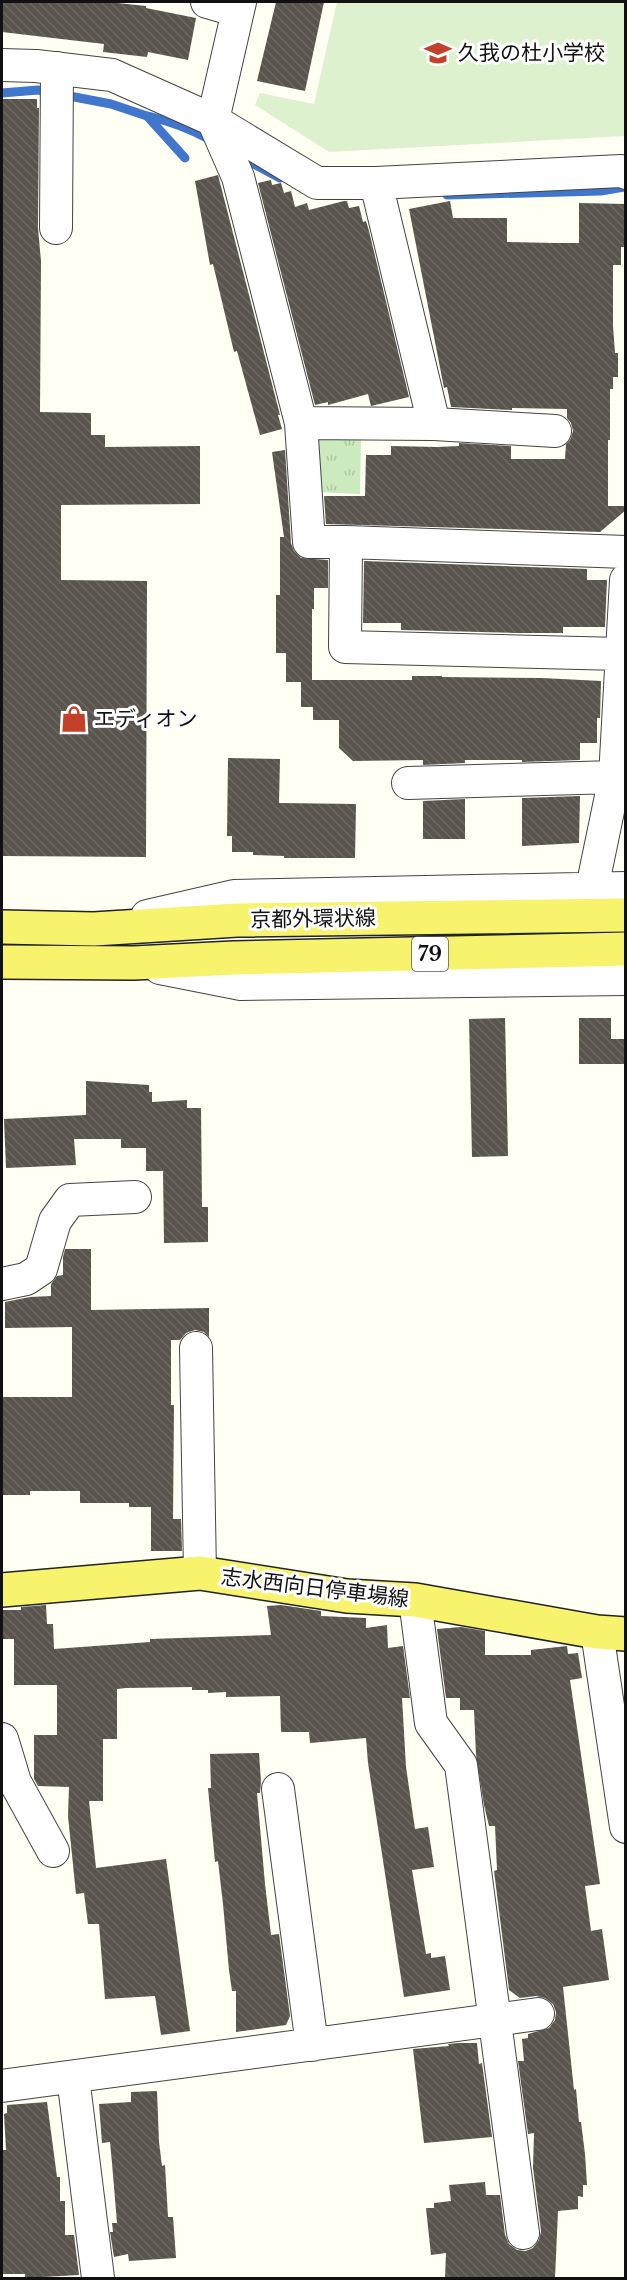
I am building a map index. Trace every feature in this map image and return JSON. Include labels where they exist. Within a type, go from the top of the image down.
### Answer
[{"type":"main road","name":"京都外環状線","points":[[2,927],[94,929],[237,920],[626,915]]},
{"type":"main road","name":"京都外環状線","points":[[2,962],[134,963],[234,958],[626,950]]},
{"type":"main road","name":"志水西向日停車場線","points":[[2,1590],[200,1573],[348,1596],[415,1600],[611,1633]]},
{"type":"street","points":[[207,2],[239,6],[222,141],[238,177],[301,423],[309,542],[626,552]]},
{"type":"street","points":[[2,65],[56,85],[112,75],[222,141],[317,183],[379,193],[621,171],[626,173]]},
{"type":"street","points":[[56,85],[56,228]]},
{"type":"street","points":[[379,193],[434,424]]},
{"type":"street","points":[[301,423],[434,424],[555,431]]},
{"type":"street","points":[[346,542],[345,646],[621,654]]},
{"type":"street","points":[[592,888],[615,777],[626,580]]},
{"type":"street","points":[[408,783],[615,777]]},
{"type":"street","points":[[94,929],[234,896],[626,888]]},
{"type":"street","points":[[134,963],[241,984],[626,979]]},
{"type":"street","points":[[2,1284],[26,1279],[41,1269],[55,1221],[70,1200],[135,1197]]},
{"type":"street","points":[[196,1348],[200,1573]]},
{"type":"street","points":[[415,1600],[431,1723],[461,1765],[523,2233]]},
{"type":"street","points":[[611,1633],[626,1827]]},
{"type":"street","points":[[2,1739],[15,1782],[53,1851]]},
{"type":"street","points":[[278,1789],[312,2045]]},
{"type":"street","points":[[2,2086],[538,2014]]},
{"type":"street","points":[[73,2077],[98,2278]]},
{"type":"green space","name":"久我の杜小学校","points":[[337,2],[625,2],[625,136],[329,152],[255,105],[260,93],[314,104]]},
{"type":"green space","points":[[320,436],[361,437],[360,494],[316,492],[308,451]]},
{"type":"building","points":[[2,2],[108,2],[146,6],[146,8],[196,18],[188,60],[148,52],[147,57],[103,52],[104,44],[2,32]]},
{"type":"building","points":[[276,2],[324,2],[305,91],[257,81]]},
{"type":"building","points":[[2,99],[37,99],[37,108],[39,108],[40,412],[91,413],[91,435],[105,435],[105,447],[200,446],[200,504],[61,505],[61,580],[147,581],[146,857],[2,856]]},
{"type":"building","points":[[218,175],[280,415],[278,415],[282,429],[260,435],[237,351],[234,352],[213,264],[210,265],[195,181]]},
{"type":"building","points":[[271,180],[272,185],[281,183],[284,193],[291,191],[295,207],[307,203],[309,210],[344,201],[347,201],[349,208],[359,206],[363,222],[366,221],[369,231],[409,397],[371,406],[368,394],[328,405],[328,402],[315,405],[258,183]]},
{"type":"building","points":[[450,201],[453,218],[507,218],[507,242],[554,243],[579,243],[579,203],[626,204],[626,247],[621,247],[621,265],[613,265],[613,326],[615,353],[618,353],[618,377],[613,377],[613,389],[610,389],[608,506],[626,506],[626,510],[600,532],[326,524],[324,496],[365,496],[366,455],[391,455],[391,446],[437,447],[459,446],[459,443],[511,446],[511,459],[565,459],[566,444],[573,431],[567,418],[567,409],[512,408],[512,410],[451,407],[447,387],[444,388],[409,209]]},
{"type":"building","points":[[285,450],[291,543],[294,551],[301,558],[328,560],[328,588],[314,588],[312,680],[412,680],[412,676],[442,676],[601,681],[597,743],[580,743],[580,760],[522,762],[522,760],[465,760],[465,763],[423,765],[423,760],[353,761],[339,748],[339,720],[313,720],[313,707],[301,707],[301,682],[286,682],[286,653],[276,653],[276,595],[280,595],[280,537],[284,537],[272,452]]},
{"type":"building","points":[[364,561],[587,569],[587,580],[607,580],[605,627],[563,627],[563,633],[516,633],[401,630],[401,623],[363,623]]},
{"type":"building","points":[[228,758],[280,759],[279,803],[356,804],[355,858],[284,858],[284,856],[253,855],[253,852],[232,852],[232,836],[227,836]]},
{"type":"building","points":[[580,796],[579,843],[522,846],[522,798]]},
{"type":"building","points":[[465,799],[465,839],[423,839],[423,801]]},
{"type":"building","points":[[505,1018],[508,1156],[472,1157],[469,1019]]},
{"type":"building","points":[[579,1018],[611,1018],[611,1039],[626,1039],[626,1064],[579,1064]]},
{"type":"building","points":[[86,1081],[149,1085],[152,1102],[187,1100],[187,1108],[201,1108],[202,1207],[208,1207],[208,1242],[164,1243],[163,1171],[146,1171],[146,1148],[121,1148],[121,1139],[74,1139],[76,1165],[6,1168],[4,1119],[86,1115]]},
{"type":"building","points":[[65,1249],[91,1249],[91,1310],[209,1308],[209,1337],[204,1332],[195,1330],[186,1333],[180,1340],[171,1340],[171,1405],[174,1405],[173,1519],[181,1519],[182,1551],[151,1551],[151,1507],[129,1507],[129,1503],[80,1503],[80,1491],[30,1491],[30,1495],[2,1495],[2,1397],[72,1397],[72,1327],[5,1328],[5,1302],[51,1296],[51,1284],[57,1276],[63,1275]]},
{"type":"building","points":[[46,1605],[47,1624],[53,1624],[54,1649],[150,1642],[150,1639],[271,1635],[267,1606],[281,1605],[321,1611],[321,1616],[366,1618],[366,1628],[387,1625],[388,1648],[403,1646],[410,1698],[402,1698],[406,1767],[415,1829],[428,1827],[434,1867],[412,1870],[426,1954],[431,1953],[431,1958],[445,1956],[450,1990],[404,1997],[366,1738],[310,1743],[309,1732],[281,1732],[280,1696],[226,1697],[226,1692],[208,1693],[208,1690],[192,1690],[192,1687],[126,1688],[117,1689],[117,1739],[103,1739],[103,1801],[89,1801],[96,1868],[166,1859],[190,2031],[161,2035],[155,1996],[105,1999],[99,1924],[88,1924],[84,1893],[76,1894],[68,1816],[69,1787],[38,1786],[34,1779],[34,1735],[57,1735],[57,1685],[14,1685],[14,1639],[2,1639],[2,1610],[21,1610],[21,1607]]},
{"type":"building","points":[[461,1627],[485,1631],[485,1655],[531,1655],[531,1650],[567,1646],[568,1654],[578,1653],[582,1678],[570,1680],[600,1884],[585,1886],[591,1931],[602,1929],[609,1980],[563,1987],[587,2185],[583,2185],[583,2197],[578,2196],[578,2209],[558,2211],[555,2278],[445,2278],[446,2253],[431,2255],[426,2208],[434,2208],[434,2203],[451,2201],[449,2185],[485,2182],[486,2195],[500,2195],[505,2235],[509,2244],[517,2250],[526,2251],[533,2248],[539,2240],[541,2231],[533,2168],[534,2133],[528,2134],[518,2061],[524,2061],[522,2039],[528,2038],[528,2034],[549,2028],[555,2020],[556,2012],[553,2004],[545,1998],[536,1996],[520,1998],[509,1990],[494,1871],[497,1870],[495,1826],[489,1826],[484,1805],[476,1755],[474,1710],[460,1710],[460,1698],[446,1698],[437,1629]]},
{"type":"building","points":[[259,1753],[261,1782],[260,1793],[257,1793],[271,1935],[279,1934],[290,2016],[286,2025],[236,2032],[236,1991],[232,1991],[229,1970],[208,1788],[211,1788],[210,1754]]},
{"type":"building","points":[[477,2043],[492,2137],[424,2143],[413,2049]]},
{"type":"building","points":[[157,2091],[159,2142],[162,2166],[165,2165],[168,2217],[173,2217],[176,2258],[129,2261],[128,2254],[114,2257],[110,2232],[113,2232],[112,2223],[117,2223],[110,2142],[102,2143],[99,2104],[131,2102],[131,2092]]},
{"type":"building","points":[[47,2102],[57,2177],[60,2177],[60,2201],[65,2201],[65,2235],[74,2235],[79,2275],[25,2278],[25,2274],[2,2274],[2,2150],[6,2150],[4,2114],[7,2113],[7,2105]]},
{"type":"waterway","points":[[2,93],[38,90],[111,104],[147,116],[185,158]]},
{"type":"waterway","points":[[147,116],[164,120],[211,140]]},
{"type":"waterway","points":[[239,156],[280,178]]},
{"type":"waterway","points":[[447,195],[601,191],[624,187]]},
{"type":"place","name":"久我の杜小学校","points":[[438,53]]},
{"type":"place","name":"エディオン","points":[[74,719]]}]
